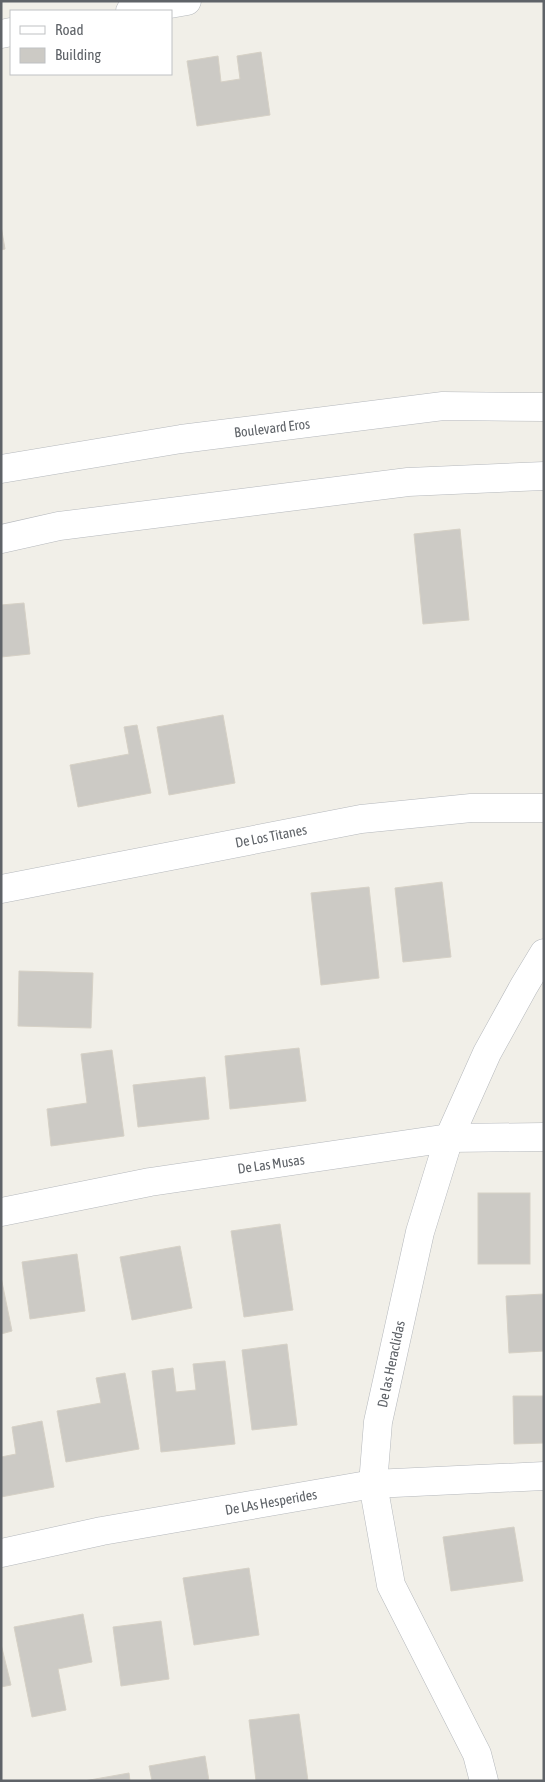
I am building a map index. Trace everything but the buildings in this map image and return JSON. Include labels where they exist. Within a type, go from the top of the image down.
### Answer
[{"type":"street","points":[[136,10],[187,1]]},
{"type":"street","name":"Boulevard Eros","points":[[1,469],[181,439],[443,406],[544,407]]},
{"type":"street","points":[[1,539],[59,526],[408,482],[544,476]]},
{"type":"street","name":"De Los Titanes","points":[[1,889],[361,819],[471,808],[544,808]]},
{"type":"street","name":"De las Heraclidas","points":[[484,1781],[478,1754],[391,1585],[373,1484],[378,1422],[418,1242],[448,1138],[487,1053],[544,953]]},
{"type":"street","name":"De Las Musas","points":[[1,1212],[150,1182],[448,1138],[544,1137]]},
{"type":"street","name":"De LAs Hesperides","points":[[1,1553],[102,1531],[373,1484],[544,1476]]}]
